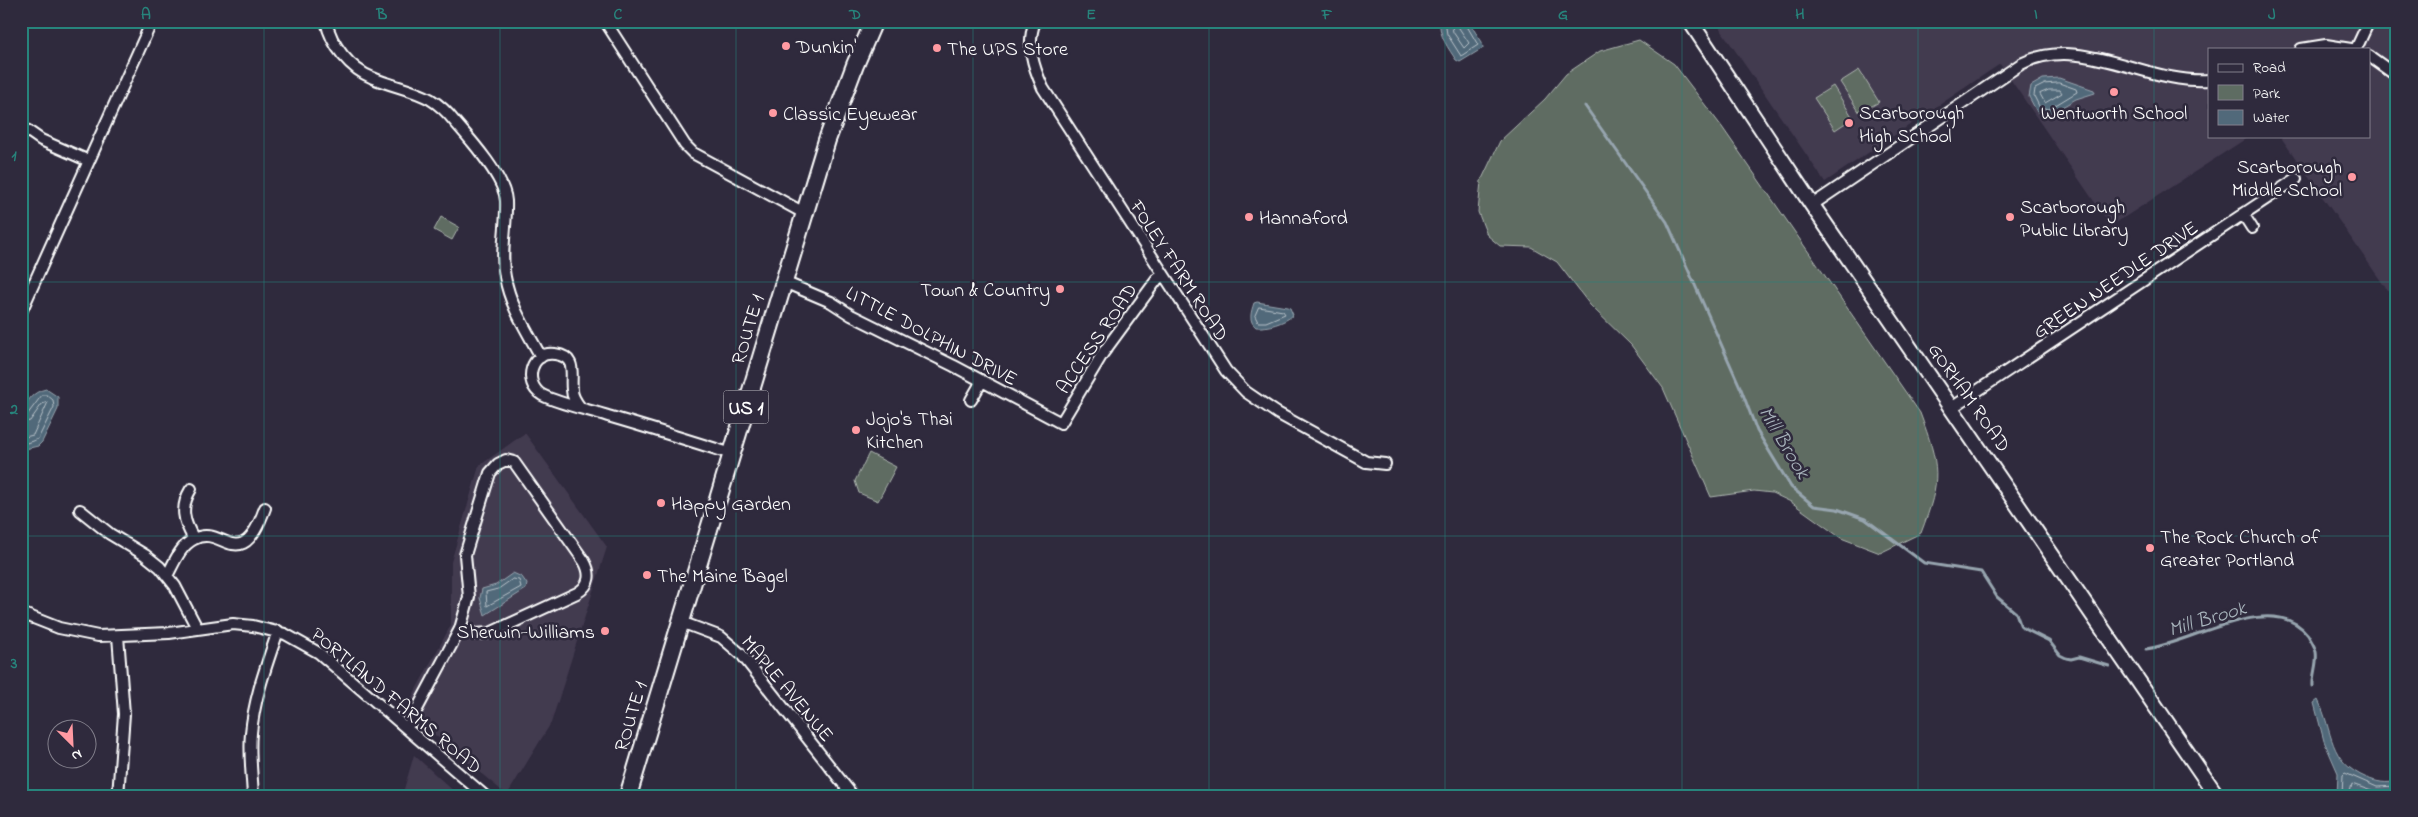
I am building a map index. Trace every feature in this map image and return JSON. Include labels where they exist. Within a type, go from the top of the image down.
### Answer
[{"type":"main road","name":"ROUTE 1","points":[[628,796],[804,213],[836,114],[874,21]]},
{"type":"main road","name":"GORHAM ROAD","points":[[1690,21],[1812,204],[1953,407],[2217,796]]},
{"type":"street","points":[[21,312],[152,21]]},
{"type":"street","points":[[326,21],[336,46],[345,58],[357,68],[372,78],[416,92],[440,106],[473,144],[502,185],[506,201],[505,277],[517,313],[541,357]]},
{"type":"street","points":[[605,21],[685,145],[693,154],[804,213]]},
{"type":"street","name":"FOLEY FARM ROAD","points":[[1035,21],[1031,40],[1031,56],[1043,88],[1161,274],[1226,371],[1246,392],[1277,413],[1366,462],[1385,464]]},
{"type":"street","points":[[2356,48],[2370,21]]},
{"type":"street","points":[[2307,48],[2326,45],[2345,48]]},
{"type":"street","points":[[1812,204],[2021,64],[2038,56],[2074,55],[2178,78],[2208,80]]},
{"type":"street","points":[[2370,57],[2397,76]]},
{"type":"street","points":[[21,126],[41,140],[89,161]]},
{"type":"street","name":"GREEN NEEDLE DRIVE","points":[[1953,407],[2296,179]]},
{"type":"street","points":[[2244,214],[2252,228]]},
{"type":"street","name":"ACCESS ROAD","points":[[1061,423],[1104,353],[1161,274]]},
{"type":"street","name":"LITTLE DOLPHIN DRIVE","points":[[784,282],[832,302],[850,315],[1061,423]]},
{"type":"street","points":[[580,407],[572,391],[573,372],[569,362],[557,354],[541,357],[535,362],[531,371],[534,387],[545,396],[580,407],[732,454]]},
{"type":"street","points":[[971,400],[982,381]]},
{"type":"street","points":[[407,728],[460,629],[469,597],[465,555],[485,488],[494,467],[506,460],[511,461],[584,561],[589,575],[588,581],[585,588],[577,593],[494,632],[481,634],[460,629]]},
{"type":"street","points":[[191,489],[183,510],[187,527],[194,539]]},
{"type":"street","points":[[168,576],[182,549],[194,539],[207,536],[230,544],[242,544],[254,534],[264,508]]},
{"type":"street","points":[[80,510],[110,534],[152,560],[168,576],[197,628]]},
{"type":"street","name":"PORTLAND FARMS ROAD","points":[[21,613],[74,632],[118,636],[169,633],[197,628],[243,624],[278,631],[319,653],[486,796]]},
{"type":"street","name":"MAPLE AVENUE","points":[[681,622],[721,637],[742,655],[853,796]]},
{"type":"street","points":[[253,796],[250,754],[252,723],[260,688],[278,631]]},
{"type":"street","points":[[118,636],[124,714],[118,796]]},
{"type":"shaded area","points":[[1715,21],[2397,21],[2397,304],[2281,138],[2370,138],[2370,48],[2208,48],[2208,138],[2247,138],[2111,226],[2000,64],[1825,182]]},
{"type":"shaded area","points":[[525,433],[607,547],[551,723],[507,795],[405,710],[451,625],[451,562],[479,466]]},
{"type":"shaded area","points":[[414,755],[459,796],[402,796]]},
{"type":"green space","points":[[1639,40],[1674,64],[1722,127],[1920,413],[1932,447],[1936,473],[1933,499],[1921,533],[1880,553],[1841,538],[1791,502],[1772,493],[1754,491],[1711,497],[1663,388],[1631,345],[1590,305],[1557,262],[1531,247],[1500,246],[1487,235],[1478,212],[1481,181],[1500,141],[1545,99],[1566,74],[1600,51]]},
{"type":"green space","points":[[1859,70],[1879,102],[1860,113],[1840,82]]},
{"type":"green space","points":[[1833,86],[1853,118],[1835,130],[1814,98]]},
{"type":"green space","points":[[441,217],[459,227],[452,240],[434,230]]},
{"type":"green space","points":[[869,453],[896,467],[878,501],[859,493],[855,481]]},
{"type":"water","points":[[1440,21],[1468,21],[1482,42],[1483,48],[1460,62],[1456,60],[1442,37]]},
{"type":"water","points":[[2059,78],[2094,90],[2095,93],[2076,99],[2048,115],[2037,112],[2029,97],[2031,86],[2043,79]]},
{"type":"water","points":[[1254,303],[1290,308],[1293,315],[1276,324],[1256,327],[1253,325],[1251,316]]},
{"type":"water","points":[[46,389],[58,397],[58,409],[42,442],[38,446],[21,450],[23,413],[26,405],[37,392]]},
{"type":"water","points":[[513,573],[522,577],[527,584],[526,589],[485,615],[480,598],[482,589],[496,585]]},
{"type":"water","points":[[2318,700],[2334,745],[2345,763],[2354,771],[2367,778],[2385,782],[2397,781],[2397,796],[2337,796],[2338,773],[2324,741],[2314,703]]},
{"type":"waterway","name":"Mill Brook","points":[[1585,106],[1667,222],[1741,389],[1757,431],[1791,487],[1814,506],[1837,509],[1865,519],[1924,563],[1981,572],[1997,597],[2016,613],[2021,627],[2049,641],[2060,655],[2066,658],[2079,657],[2109,666]]},
{"type":"waterway","name":"Mill Brook","points":[[2146,649],[2164,645],[2230,623],[2253,618],[2274,617],[2293,622],[2308,635],[2316,652],[2313,686]]},
{"type":"place","name":"Dunkin'","points":[[786,46]]},
{"type":"place","name":"The UPS Store","points":[[937,48]]},
{"type":"place","name":"Wentworth School","points":[[2114,92]]},
{"type":"place","name":"Classic Eyewear","points":[[773,113]]},
{"type":"place","name":"Scarborough High School","points":[[1849,123]]},
{"type":"place","name":"Scarborough Middle School","points":[[2352,177]]},
{"type":"place","name":"Hannaford","points":[[1249,217]]},
{"type":"place","name":"Scarborough Public Library","points":[[2010,217]]},
{"type":"place","name":"Town & Country","points":[[1060,289]]},
{"type":"place","name":"Jojo's Thai Kitchen","points":[[856,430]]},
{"type":"place","name":"Happy Garden","points":[[661,503]]},
{"type":"place","name":"The Rock Church of Greater Portland","points":[[2150,548]]},
{"type":"place","name":"The Maine Bagel","points":[[647,575]]},
{"type":"place","name":"Sherwin-Williams","points":[[605,631]]}]
